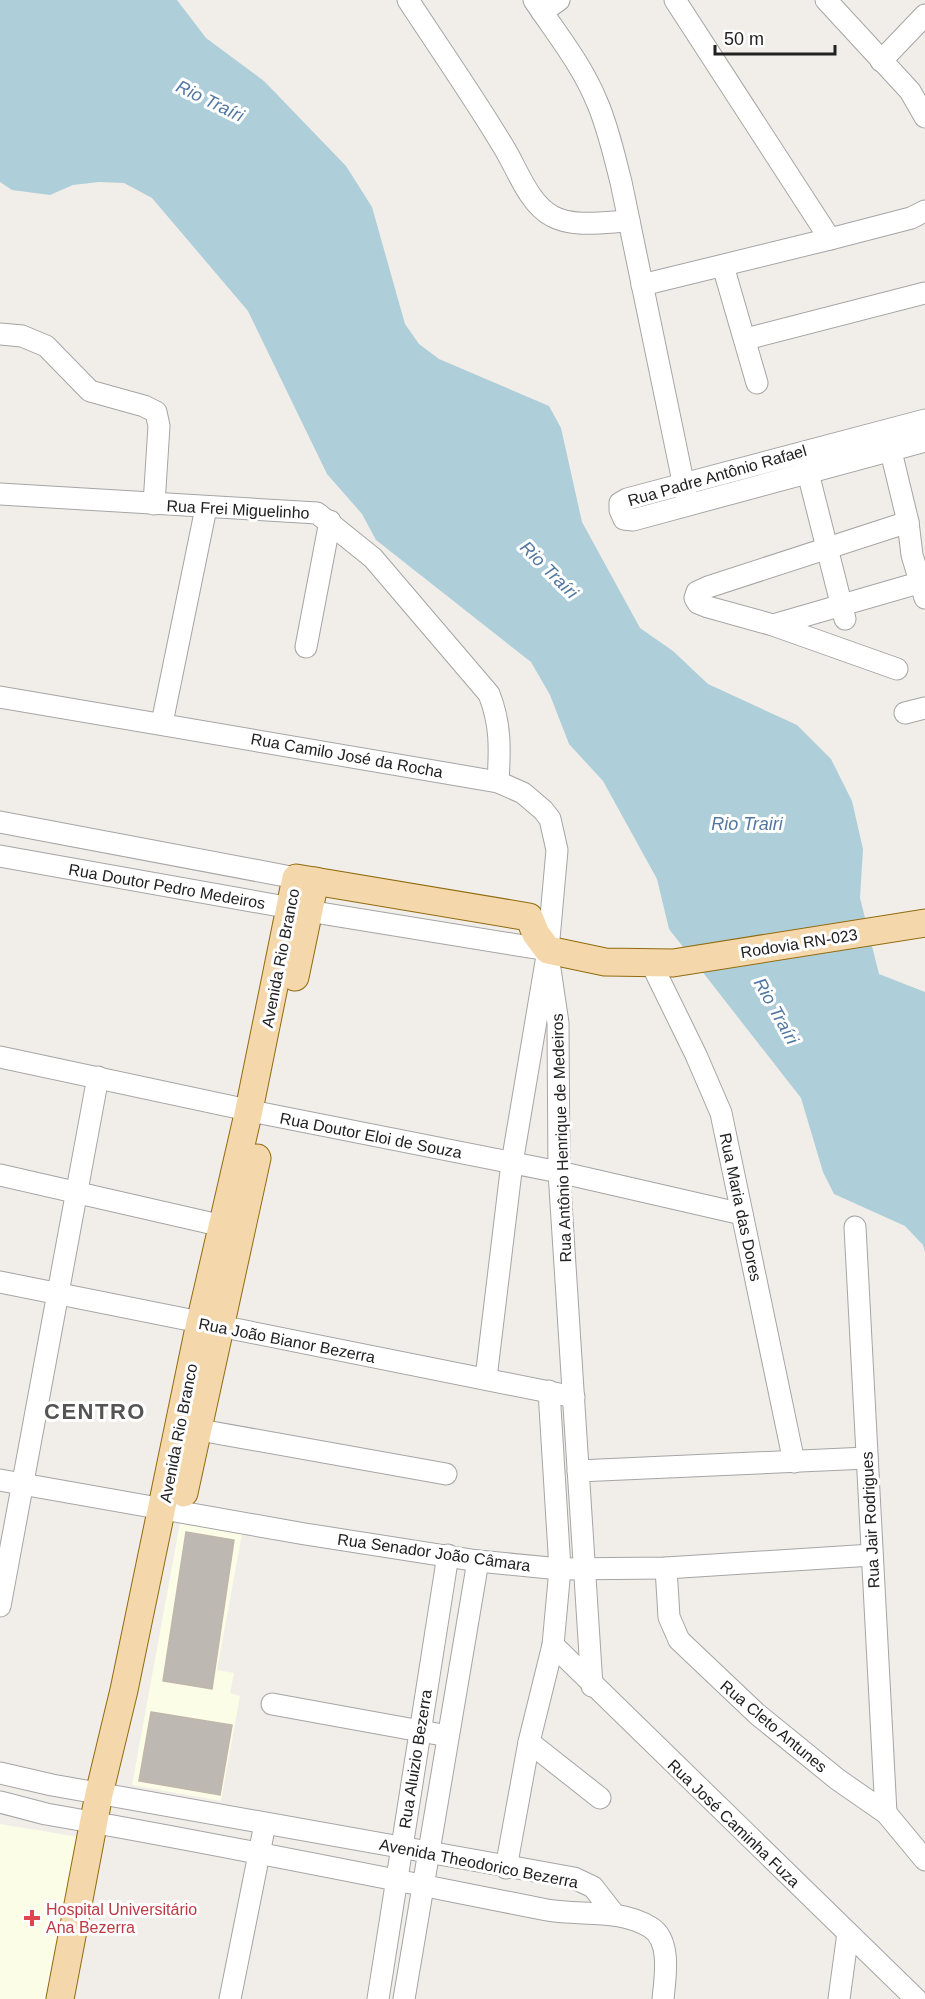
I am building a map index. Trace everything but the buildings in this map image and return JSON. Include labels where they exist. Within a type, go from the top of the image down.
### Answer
[{"type":"main road","name":"Rua Doutor Pedro Medeiros","points":[[306,879],[529,917],[536,934],[548,950],[605,962],[662,964]]},
{"type":"main road","name":"Avenida Rio Branco","points":[[60,1999],[107,1795],[141,1694],[171,1509],[258,1112],[306,879]]},
{"type":"main road","name":"Rodovia RN-023","points":[[662,964],[925,923]]},
{"type":"main road","name":"Avenida Rio Branco","points":[[77,1999],[101,1823]]},
{"type":"street","points":[[408,0],[503,146],[533,198],[543,208],[552,216],[577,223],[629,221]]},
{"type":"street","points":[[675,0],[830,239]]},
{"type":"street","points":[[826,0],[910,91],[925,117]]},
{"type":"street","points":[[545,4],[598,103],[621,182],[688,505]]},
{"type":"street","points":[[881,61],[925,15]]},
{"type":"street","points":[[642,285],[911,218],[925,211]]},
{"type":"street","points":[[723,266],[757,383]]},
{"type":"street","points":[[746,339],[925,293]]},
{"type":"street","points":[[0,334],[22,336],[46,346],[90,392],[144,406],[156,412],[159,426],[154,504]]},
{"type":"street","name":"Rua Padre Antônio Rafael","points":[[925,420],[888,440],[808,473],[630,521],[624,519],[620,510],[620,503],[623,501],[802,452],[888,440],[925,441]]},
{"type":"street","points":[[773,625],[843,612],[924,591],[912,555],[908,522],[888,440]]},
{"type":"street","points":[[802,452],[843,612]]},
{"type":"street","name":"Rua Frei Miguelinho","points":[[0,494],[206,508],[303,510],[317,513],[330,521],[373,558],[489,694],[499,727],[498,782]]},
{"type":"street","points":[[162,723],[206,508]]},
{"type":"street","points":[[306,647],[330,521]]},
{"type":"street","points":[[897,669],[773,625],[728,615],[698,603],[695,598],[697,592],[708,586],[908,522]]},
{"type":"street","points":[[798,634],[843,612]]},
{"type":"street","name":"Rua Camilo José da Rocha","points":[[0,697],[498,782],[534,801],[550,819],[557,850],[548,950]]},
{"type":"street","name":"Rua Doutor Pedro Medeiros","points":[[0,822],[306,879]]},
{"type":"street","name":"Rua Doutor Pedro Medeiros","points":[[0,856],[298,910],[548,950]]},
{"type":"street","name":"Rua Antônio Henrique de Medeiros","points":[[486,1378],[512,1163],[548,950]]},
{"type":"street","name":"Rua Antônio Henrique de Medeiros","points":[[548,950],[558,1023],[559,1172],[592,1686]]},
{"type":"street","name":"Rua Maria das Dores","points":[[662,964],[721,1113],[794,1462]]},
{"type":"street","name":"Rua Doutor Eloi de Souza","points":[[0,1057],[258,1112],[559,1172],[742,1214]]},
{"type":"street","points":[[0,1606],[98,1077]]},
{"type":"street","points":[[0,1175],[232,1228]]},
{"type":"street","name":"Rua Jair Rodrigues","points":[[855,1227],[886,1813]]},
{"type":"street","name":"Rua João Bianor Bezerra","points":[[0,1282],[574,1396]]},
{"type":"street","points":[[506,1868],[530,1742],[553,1645],[560,1569],[549,1391]]},
{"type":"street","points":[[189,1428],[446,1474]]},
{"type":"street","points":[[578,1471],[867,1458]]},
{"type":"street","name":"Rua Senador João Câmara","points":[[0,1480],[305,1534],[478,1561],[560,1569],[666,1568],[872,1555]]},
{"type":"street","name":"Rua Aluizio Bezerra","points":[[378,1999],[418,1731],[448,1555]]},
{"type":"street","name":"Rua Aluizio Bezerra","points":[[405,1999],[478,1561]]},
{"type":"street","name":"Rua Cleto Antunes","points":[[666,1568],[669,1617],[679,1640],[757,1714],[827,1771],[886,1813],[925,1860]]},
{"type":"street","name":"Rua José Caminha Fuza","points":[[553,1645],[592,1686],[916,1999]]},
{"type":"street","points":[[272,1704],[448,1736]]},
{"type":"street","points":[[530,1742],[600,1798]]},
{"type":"street","name":"Avenida Theodorico Bezerra","points":[[0,1773],[107,1795],[584,1882],[601,1894],[614,1914]]},
{"type":"street","name":"Avenida Theodorico Bezerra","points":[[0,1802],[550,1910],[614,1914]]},
{"type":"street","points":[[230,1999],[265,1824]]},
{"type":"street","points":[[614,1914],[644,1924],[657,1934],[663,1944],[665,1962],[663,1999]]},
{"type":"street","points":[[839,1999],[848,1933]]},
{"type":"shaded area","points":[[180,1523],[242,1534],[217,1670],[234,1673],[230,1693],[240,1696],[221,1801],[132,1785]]},
{"type":"shaded area","name":"Hospital Universitário Ana Bezerra","points":[[0,1824],[79,1837],[50,1999],[0,1999]]},
{"type":"water","name":"Rio Trairi","points":[[0,0],[177,0],[206,38],[264,81],[346,166],[372,207],[405,324],[419,344],[439,359],[549,406],[561,428],[582,522],[640,628],[673,651],[708,684],[797,725],[831,759],[852,801],[863,849],[860,898],[879,974],[925,992],[925,1252],[923,1245],[905,1226],[834,1194],[823,1172],[801,1098],[669,929],[657,879],[603,781],[569,744],[550,695],[531,662],[376,540],[362,514],[327,474],[248,311],[152,198],[124,183],[99,182],[73,185],[50,195],[12,190],[0,182]]},
{"type":"place","name":"Hospital Universitário Ana Bezerra","points":[[32,1918]]},
{"type":"district","name":"CENTRO","points":[[95,1411]]},
{"type":"water label","name":"Rio Traíri","points":[[210,101]]},
{"type":"water label","name":"Rio Traíri","points":[[549,570]]},
{"type":"water label","name":"Rio Traíri","points":[[776,1011]]}]
